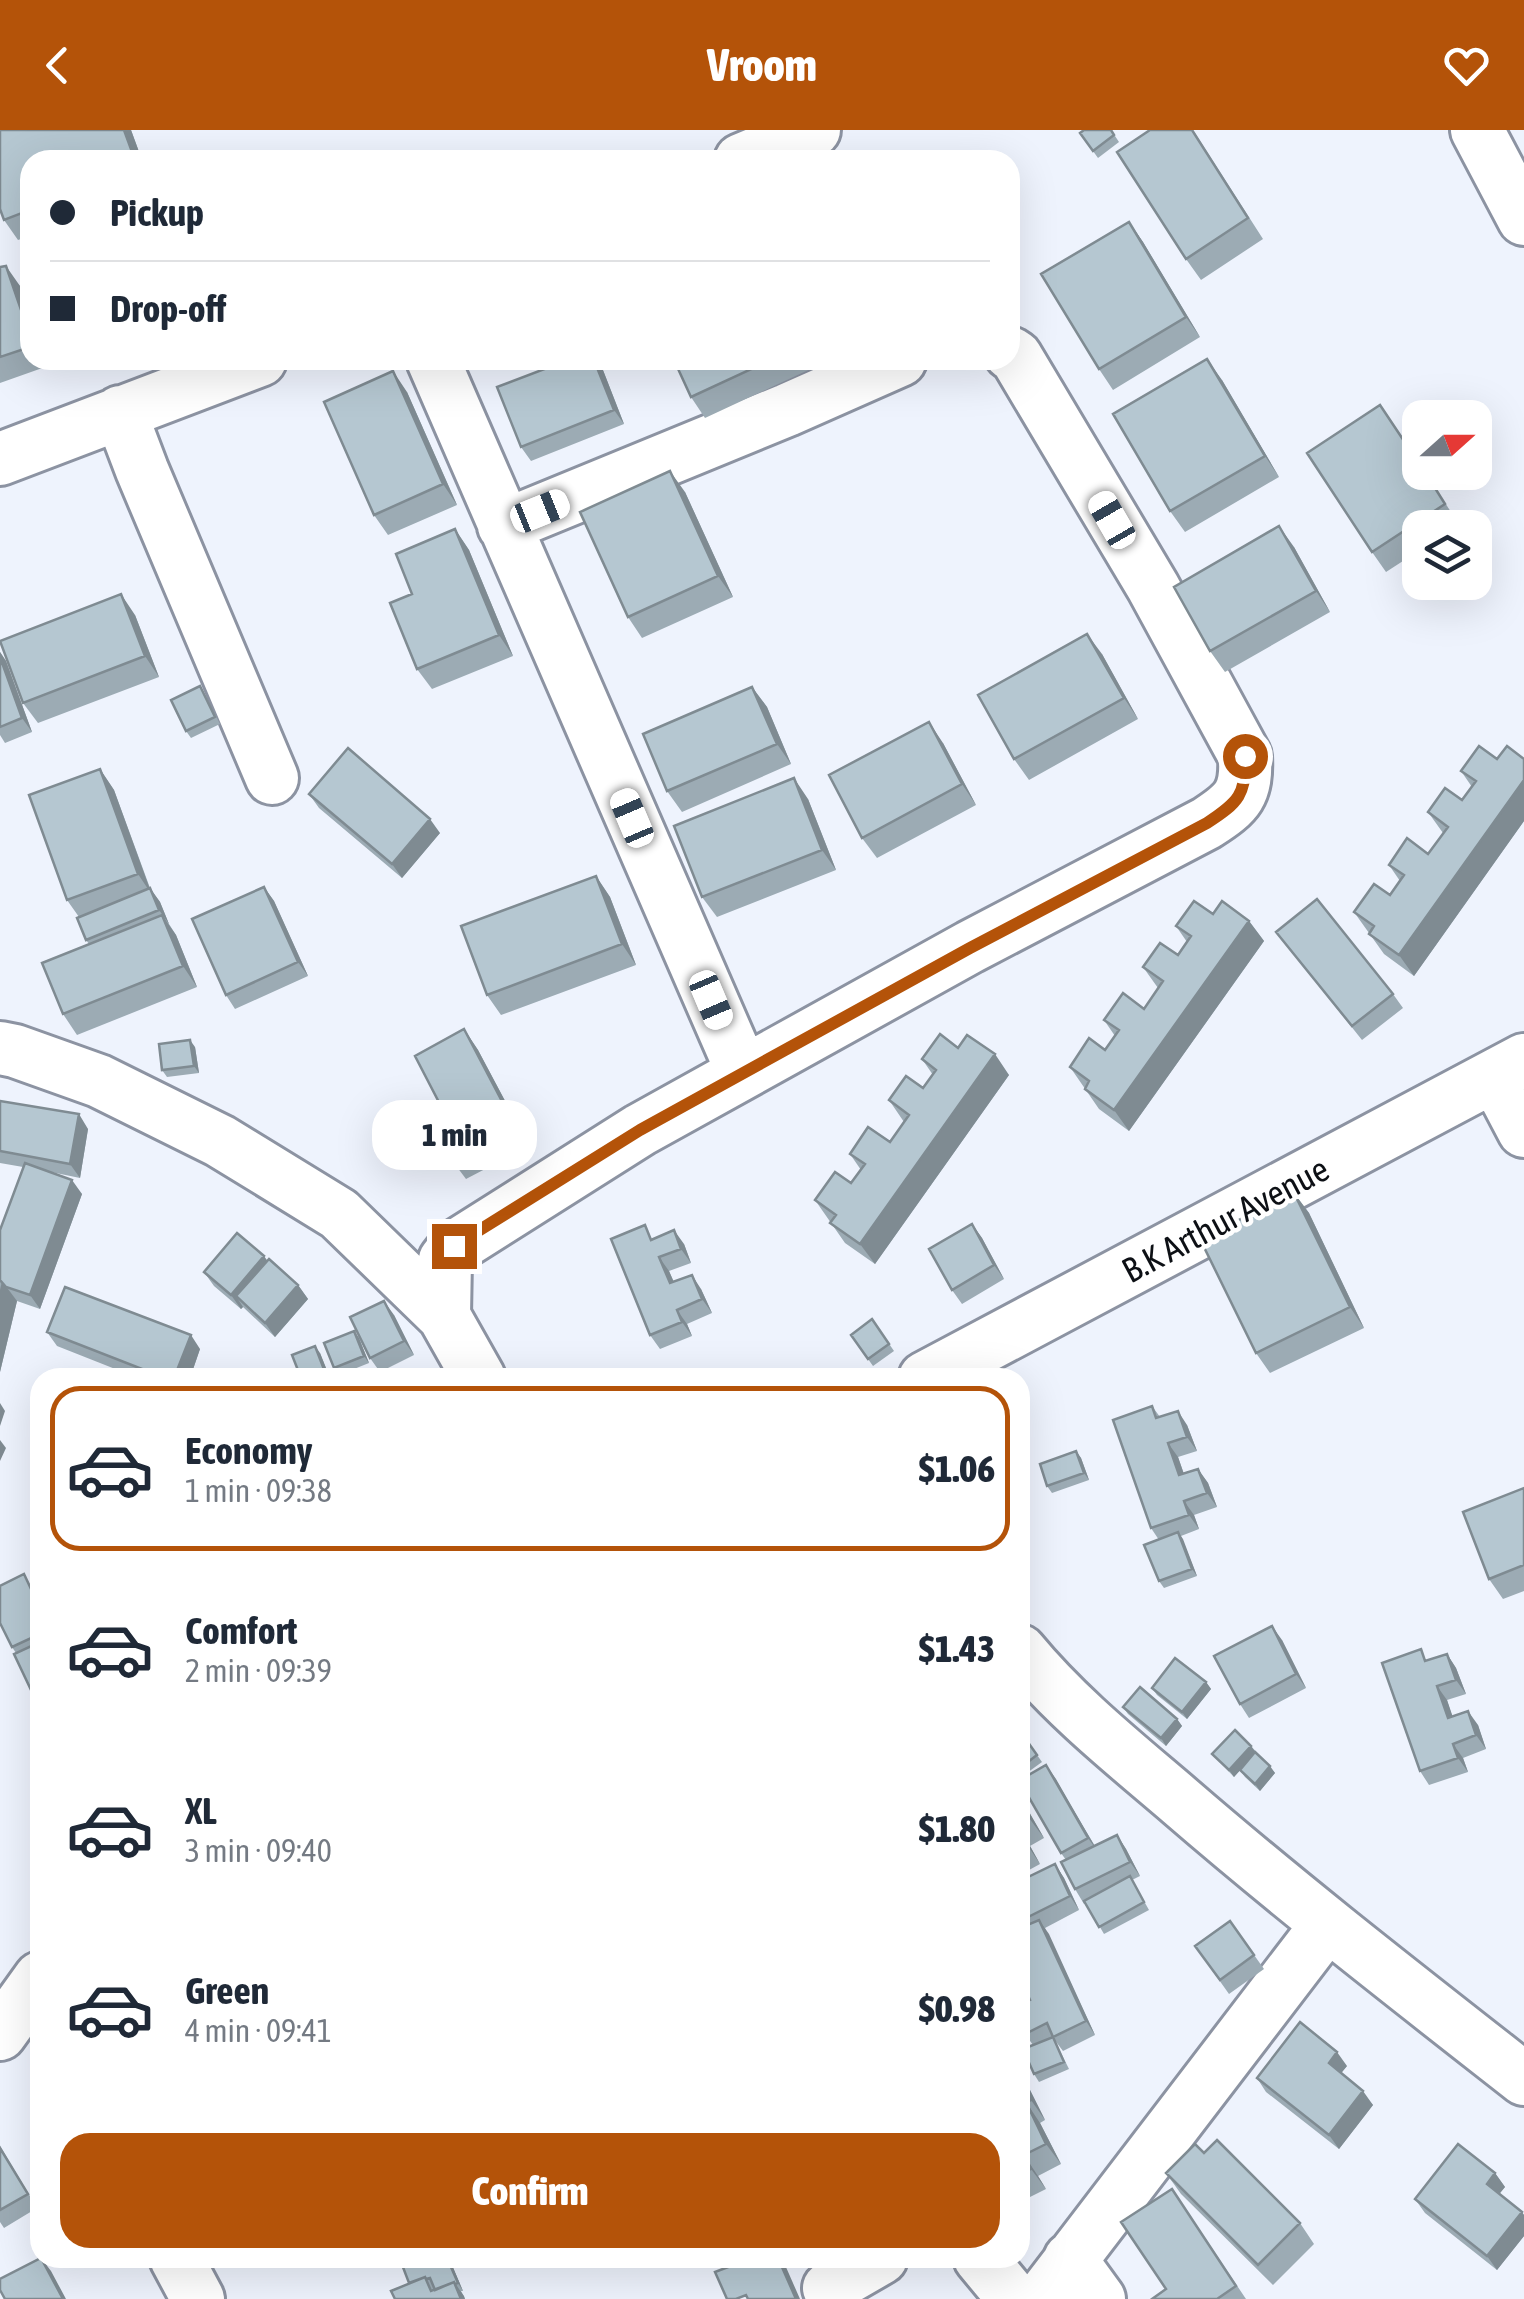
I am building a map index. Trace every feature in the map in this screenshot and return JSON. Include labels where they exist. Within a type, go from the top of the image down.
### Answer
[{"type":"street","points":[[765,150],[814,130]]},
{"type":"street","points":[[1477,130],[1524,219]]},
{"type":"street","points":[[444,1316],[445,1260],[454,1246],[640,1130],[1207,823],[1241,796],[1246,777],[1245,756],[1020,363]]},
{"type":"street","points":[[0,458],[233,370]]},
{"type":"street","points":[[437,370],[743,1073]]},
{"type":"street","points":[[504,526],[877,370]]},
{"type":"street","points":[[120,412],[272,778]]},
{"type":"street","points":[[0,1048],[99,1081],[220,1141],[339,1214],[444,1316],[473,1368]]},
{"type":"street","points":[[1509,1068],[1524,1131]]},
{"type":"street","name":"B.K Arthur Avenue","points":[[944,1368],[1509,1068]]},
{"type":"street","points":[[1030,1664],[1046,1684],[1106,1738],[1326,1925],[1524,2079]]},
{"type":"street","points":[[1070,2286],[1326,1925]]},
{"type":"street","points":[[0,2034],[30,1996]]},
{"type":"street","points":[[181,2268],[198,2299]]},
{"type":"street","points":[[828,2288],[863,2268]]},
{"type":"street","points":[[988,2268],[1014,2299]]},
{"type":"building","points":[[0,130],[124,130],[131,150],[20,150],[20,214],[4,220],[0,209]]},
{"type":"building","points":[[1111,130],[1114,135],[1093,151],[1080,133]]},
{"type":"building","points":[[1150,130],[1192,130],[1248,218],[1186,259],[1117,152]]},
{"type":"building","points":[[1129,222],[1186,317],[1099,369],[1041,274]]},
{"type":"building","points":[[6,266],[20,307],[20,350],[0,357],[0,267]]},
{"type":"building","points":[[1207,359],[1265,456],[1170,511],[1113,414]]},
{"type":"building","points":[[542,370],[598,370],[614,410],[521,447],[497,387]]},
{"type":"building","points":[[679,370],[749,370],[691,397]]},
{"type":"building","points":[[393,371],[443,484],[374,515],[324,402]]},
{"type":"building","points":[[1380,405],[1402,438],[1402,490],[1436,490],[1445,504],[1436,510],[1402,510],[1402,532],[1372,552],[1307,453]]},
{"type":"building","points":[[670,471],[718,576],[628,617],[580,512]]},
{"type":"building","points":[[1279,526],[1316,591],[1210,651],[1174,587]]},
{"type":"building","points":[[455,529],[499,635],[417,669],[390,603],[412,594],[396,554]]},
{"type":"building","points":[[121,594],[145,656],[23,703],[0,641]]},
{"type":"building","points":[[1087,634],[1124,698],[1014,759],[978,695]]},
{"type":"building","points":[[0,657],[22,718],[0,727]]},
{"type":"building","points":[[200,686],[215,717],[186,731],[171,700]]},
{"type":"building","points":[[752,687],[777,744],[667,791],[643,734]]},
{"type":"building","points":[[929,722],[962,784],[862,838],[829,775]]},
{"type":"building","points":[[1479,746],[1497,759],[1507,746],[1524,759],[1524,780],[1399,955],[1369,934],[1374,926],[1354,912],[1374,884],[1390,895],[1404,875],[1389,865],[1407,838],[1428,854],[1448,827],[1428,812],[1445,788],[1462,800],[1476,781],[1461,771]]},
{"type":"building","points":[[348,748],[430,819],[392,864],[309,794]]},
{"type":"building","points":[[100,769],[138,874],[67,900],[29,795]]},
{"type":"building","points":[[794,778],[822,850],[702,897],[674,826]]},
{"type":"building","points":[[596,876],[622,944],[487,995],[461,926]]},
{"type":"building","points":[[264,887],[298,962],[226,995],[192,919]]},
{"type":"building","points":[[150,888],[159,910],[86,940],[77,918]]},
{"type":"building","points":[[1317,899],[1393,994],[1352,1026],[1276,932]]},
{"type":"building","points":[[1194,901],[1213,914],[1222,901],[1249,921],[1114,1110],[1085,1089],[1089,1081],[1070,1067],[1089,1038],[1105,1050],[1119,1030],[1104,1020],[1123,993],[1144,1009],[1163,981],[1143,967],[1160,943],[1178,955],[1191,936],[1176,926]]},
{"type":"building","points":[[162,915],[183,966],[63,1014],[42,963]]},
{"type":"building","points":[[464,1029],[515,1126],[451,1159],[430,1120],[444,1112],[415,1056]]},
{"type":"building","points":[[940,1034],[958,1048],[967,1035],[995,1054],[860,1244],[830,1223],[836,1215],[815,1200],[835,1172],[851,1183],[865,1164],[850,1154],[868,1127],[890,1142],[909,1115],[889,1100],[906,1076],[923,1088],[936,1070],[922,1059]]},
{"type":"building","points":[[190,1040],[194,1066],[162,1070],[159,1044]]},
{"type":"building","points":[[0,1101],[79,1114],[70,1164],[0,1151]]},
{"type":"building","points":[[25,1163],[72,1180],[30,1295],[6,1287],[0,1280],[0,1230]]},
{"type":"building","points":[[1294,1193],[1350,1307],[1256,1353],[1200,1239]]},
{"type":"building","points":[[972,1224],[994,1265],[952,1290],[929,1249]]},
{"type":"building","points":[[645,1225],[651,1240],[674,1230],[681,1249],[659,1257],[670,1283],[692,1275],[702,1299],[677,1310],[682,1322],[650,1335],[611,1239]]},
{"type":"building","points":[[237,1233],[264,1256],[231,1295],[204,1272]]},
{"type":"building","points":[[269,1259],[298,1285],[265,1323],[236,1296]]},
{"type":"building","points":[[65,1287],[191,1335],[178,1368],[139,1368],[47,1332]]},
{"type":"building","points":[[384,1301],[404,1341],[370,1358],[350,1317]]},
{"type":"building","points":[[872,1319],[889,1344],[868,1359],[851,1335]]},
{"type":"building","points":[[354,1331],[364,1356],[334,1368],[324,1343]]},
{"type":"building","points":[[315,1346],[323,1368],[297,1368],[292,1355]]},
{"type":"building","points":[[1152,1406],[1156,1418],[1178,1411],[1187,1437],[1168,1443],[1179,1475],[1198,1469],[1207,1493],[1184,1501],[1189,1515],[1151,1528],[1113,1420]]},
{"type":"building","points":[[1076,1451],[1084,1473],[1047,1486],[1040,1464]]},
{"type":"building","points":[[1524,1488],[1524,1565],[1489,1579],[1463,1512]]},
{"type":"building","points":[[1178,1532],[1192,1569],[1159,1581],[1144,1545]]},
{"type":"building","points":[[24,1574],[30,1587],[30,1639],[12,1647],[0,1623],[0,1586]]},
{"type":"building","points":[[1272,1626],[1296,1674],[1240,1704],[1214,1656]]},
{"type":"building","points":[[30,1647],[30,1688],[14,1654]]},
{"type":"building","points":[[1421,1649],[1425,1661],[1447,1654],[1456,1680],[1437,1686],[1448,1718],[1468,1711],[1476,1735],[1453,1744],[1458,1758],[1420,1771],[1382,1663]]},
{"type":"building","points":[[1175,1658],[1206,1682],[1182,1712],[1152,1688]]},
{"type":"building","points":[[1140,1687],[1177,1719],[1161,1738],[1123,1707]]},
{"type":"building","points":[[1235,1730],[1251,1746],[1229,1770],[1212,1754]]},
{"type":"building","points":[[1255,1752],[1270,1766],[1255,1784],[1240,1770]]},
{"type":"building","points":[[1046,1765],[1088,1838],[1061,1853],[1030,1799],[1030,1774]]},
{"type":"building","points":[[1117,1835],[1130,1862],[1075,1889],[1061,1862]]},
{"type":"building","points":[[1055,1864],[1070,1896],[1030,1916],[1030,1876]]},
{"type":"building","points":[[1130,1876],[1144,1902],[1099,1927],[1084,1901]]},
{"type":"building","points":[[1039,1920],[1086,2021],[1053,2037],[1047,2023],[1030,2032],[1030,1924]]},
{"type":"building","points":[[1230,1921],[1254,1955],[1220,1980],[1195,1946]]},
{"type":"building","points":[[1300,2022],[1337,2052],[1329,2063],[1363,2091],[1329,2135],[1257,2078]]},
{"type":"building","points":[[1053,2037],[1064,2062],[1034,2074],[1030,2046]]},
{"type":"building","points":[[1030,2110],[1046,2144],[1030,2152]]},
{"type":"building","points":[[1217,2140],[1300,2223],[1258,2265],[1166,2173],[1195,2144],[1204,2153]]},
{"type":"building","points":[[1458,2144],[1495,2173],[1487,2184],[1522,2212],[1487,2256],[1415,2199]]},
{"type":"building","points":[[0,2148],[28,2194],[0,2210]]},
{"type":"building","points":[[1172,2189],[1236,2286],[1217,2299],[1152,2299],[1166,2289],[1121,2222]]},
{"type":"building","points":[[30,2264],[30,2268],[46,2268],[63,2299],[5,2299],[0,2279]]},
{"type":"building","points":[[403,2268],[451,2268],[458,2283],[435,2290],[430,2278],[409,2283]]},
{"type":"building","points":[[726,2268],[782,2268],[796,2299],[748,2299],[746,2295],[727,2299],[715,2272]]},
{"type":"building","points":[[425,2277],[431,2291],[454,2282],[461,2299],[395,2299],[391,2291]]},
{"type":"route","points":[[454,1246],[640,1130],[1207,823],[1241,796],[1246,777],[1245,756]]}]
